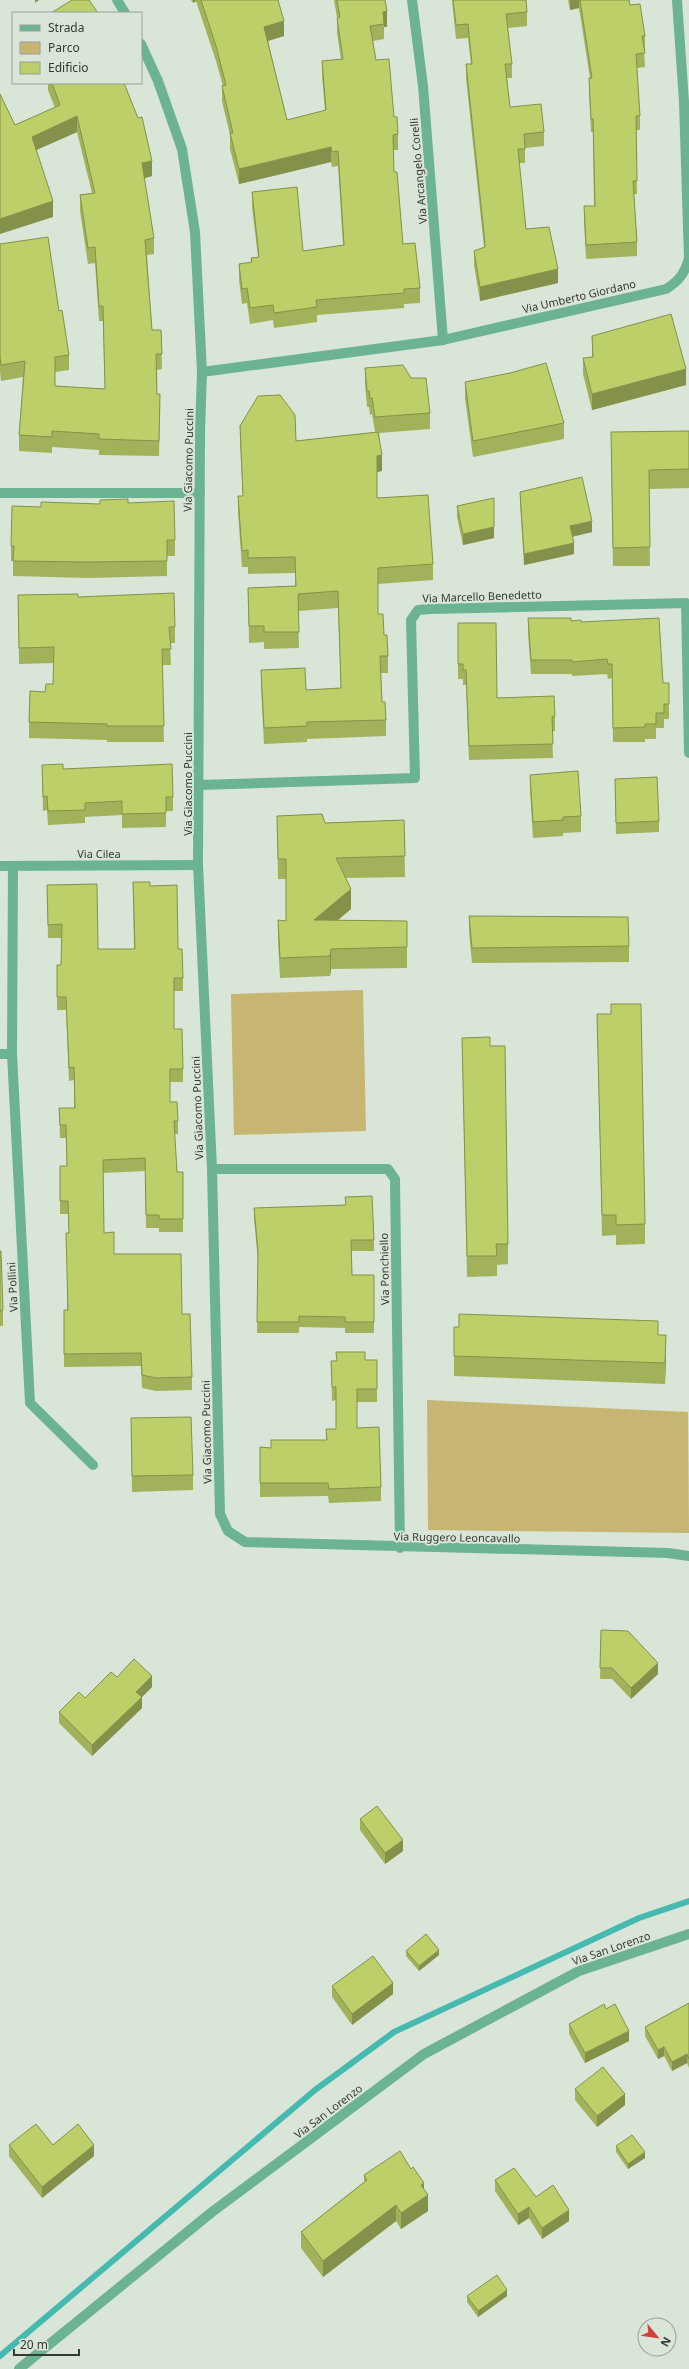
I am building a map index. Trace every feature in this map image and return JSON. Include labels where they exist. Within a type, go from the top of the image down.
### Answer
[{"type":"street","points":[[117,0],[124,12]]},
{"type":"street","name":"Via Arcangelo Corelli","points":[[412,0],[423,86],[444,340]]},
{"type":"street","name":"Via Umberto Giordano","points":[[202,372],[444,340],[666,289],[684,273],[688,258],[684,102],[677,0]]},
{"type":"street","name":"Via Giacomo Puccini","points":[[142,46],[158,81],[182,149],[196,232],[202,372],[198,865],[212,1169],[220,1514],[228,1531]]},
{"type":"street","points":[[0,493],[200,493]]},
{"type":"street","name":"Via Marcello Benedetto","points":[[199,785],[415,778],[411,620],[418,610],[430,609],[686,603],[689,753]]},
{"type":"street","name":"Via Cilea","points":[[0,866],[198,865]]},
{"type":"street","name":"Via Pollini","points":[[12,866],[12,1054],[30,1403],[93,1465]]},
{"type":"street","points":[[0,1054],[12,1054]]},
{"type":"street","name":"Via Ponchiello","points":[[212,1169],[388,1169],[395,1179],[400,1548]]},
{"type":"street","name":"Via Ruggero Leoncavallo","points":[[228,1531],[245,1542],[400,1548],[668,1553],[689,1556]]},
{"type":"street","name":"Via San Lorenzo","points":[[19,2369],[212,2212],[424,2054],[579,1971],[689,1934]]},
{"type":"green space","points":[[363,990],[366,1131],[234,1135],[231,994]]},
{"type":"green space","points":[[427,1400],[688,1412],[689,1533],[428,1530]]},
{"type":"building","points":[[72,0],[89,0],[97,12],[53,12]]},
{"type":"building","points":[[201,0],[278,0],[284,21],[264,27],[287,120],[326,110],[322,61],[343,59],[337,18],[340,17],[337,0],[385,0],[387,11],[383,12],[384,24],[370,26],[376,60],[389,59],[394,117],[397,117],[398,134],[393,135],[394,172],[397,172],[403,244],[415,243],[420,288],[404,289],[404,293],[316,300],[317,307],[274,313],[273,305],[250,308],[247,288],[242,289],[239,264],[252,262],[251,258],[259,257],[252,192],[297,187],[303,251],[344,245],[338,151],[332,152],[331,147],[239,169],[230,133],[233,133],[222,86],[226,85],[216,46]]},
{"type":"building","points":[[453,0],[526,0],[527,12],[506,14],[512,64],[505,64],[510,107],[541,104],[544,132],[524,134],[525,149],[518,149],[526,229],[549,227],[558,269],[480,287],[474,251],[485,247],[466,64],[472,64],[468,24],[456,25]]},
{"type":"building","points":[[580,0],[629,0],[630,5],[640,4],[645,36],[642,36],[645,53],[636,54],[640,116],[636,116],[637,181],[633,181],[637,242],[586,245],[584,206],[595,206],[593,119],[591,119],[589,78],[592,78]]},
{"type":"building","points":[[52,84],[124,84],[138,118],[142,117],[152,161],[142,163],[154,238],[145,240],[152,330],[161,330],[162,354],[156,354],[157,394],[160,394],[159,441],[99,439],[99,434],[52,431],[52,437],[19,435],[25,361],[1,365],[0,244],[48,237],[59,311],[62,310],[69,355],[55,357],[55,386],[105,389],[103,306],[99,306],[95,247],[88,248],[80,195],[95,193],[77,116],[32,137],[53,201],[0,219],[0,94],[15,125],[60,105]]},
{"type":"building","points":[[671,314],[686,369],[592,394],[583,358],[593,357],[592,336]]},
{"type":"building","points":[[546,363],[564,423],[473,441],[465,382],[510,373]]},
{"type":"building","points":[[403,365],[411,378],[426,378],[430,413],[375,417],[372,398],[370,399],[369,391],[367,391],[365,368]]},
{"type":"building","points":[[280,395],[295,415],[296,441],[378,432],[382,455],[377,456],[377,498],[428,495],[433,564],[378,568],[378,614],[383,614],[384,635],[387,635],[388,656],[380,656],[382,702],[385,702],[386,720],[307,722],[307,726],[264,728],[261,670],[305,668],[306,690],[341,688],[338,591],[298,594],[299,632],[264,632],[264,626],[249,626],[248,588],[296,586],[295,557],[248,558],[248,550],[242,551],[238,496],[243,496],[240,426],[258,396]]},
{"type":"building","points":[[689,431],[689,469],[649,470],[650,547],[613,548],[611,432]]},
{"type":"building","points":[[582,477],[592,521],[570,526],[574,543],[524,554],[520,492]]},
{"type":"building","points":[[494,498],[494,527],[463,534],[457,506]]},
{"type":"building","points":[[128,499],[128,503],[174,501],[175,540],[167,540],[167,561],[13,561],[14,546],[11,546],[12,506],[41,507],[41,502],[100,504],[100,500]]},
{"type":"building","points":[[174,593],[175,627],[169,627],[171,649],[162,649],[164,726],[107,726],[107,724],[29,722],[30,691],[45,692],[46,684],[53,684],[54,647],[19,648],[18,595],[78,594],[78,597]]},
{"type":"building","points":[[528,618],[571,618],[571,621],[581,620],[581,622],[659,618],[663,683],[669,683],[669,704],[664,704],[664,713],[656,713],[656,724],[645,724],[645,727],[613,728],[612,664],[608,664],[607,659],[572,662],[572,660],[531,660]]},
{"type":"building","points":[[458,623],[496,623],[497,698],[554,696],[555,716],[552,717],[553,744],[469,746],[466,670],[463,670],[463,664],[458,664]]},
{"type":"building","points":[[63,764],[63,769],[172,764],[173,797],[166,797],[166,813],[122,814],[122,801],[85,803],[85,810],[48,811],[47,796],[43,797],[42,765]]},
{"type":"building","points":[[578,771],[581,816],[563,817],[563,820],[533,822],[530,775]]},
{"type":"building","points":[[657,777],[659,821],[616,823],[615,779]]},
{"type":"building","points":[[322,814],[325,823],[404,820],[405,856],[336,858],[351,889],[314,920],[407,921],[407,947],[331,949],[330,956],[280,958],[278,920],[286,921],[286,859],[278,859],[277,816]]},
{"type":"building","points":[[133,882],[150,882],[150,886],[177,885],[178,949],[182,949],[183,978],[174,978],[174,1029],[182,1029],[183,1069],[170,1069],[170,1102],[177,1102],[178,1121],[174,1121],[177,1172],[183,1172],[183,1219],[159,1219],[159,1215],[146,1215],[145,1158],[103,1160],[104,1233],[114,1232],[114,1254],[181,1254],[182,1314],[190,1314],[192,1377],[156,1378],[142,1375],[141,1353],[64,1354],[64,1310],[68,1310],[66,1233],[69,1233],[68,1201],[60,1201],[60,1166],[67,1166],[66,1125],[60,1125],[59,1108],[75,1108],[74,1067],[69,1068],[66,997],[57,997],[57,965],[61,965],[62,924],[48,925],[47,885],[97,884],[98,949],[135,949]]},
{"type":"building","points":[[469,916],[628,917],[629,946],[472,948]]},
{"type":"building","points":[[611,1004],[641,1004],[645,1224],[616,1225],[616,1215],[602,1215],[597,1014],[611,1014]]},
{"type":"building","points":[[490,1037],[490,1046],[505,1046],[508,1244],[496,1244],[497,1256],[467,1256],[462,1038]]},
{"type":"building","points":[[372,1196],[374,1240],[351,1240],[352,1275],[374,1275],[374,1322],[345,1322],[345,1317],[299,1316],[299,1322],[257,1322],[258,1251],[254,1208],[346,1205],[345,1197]]},
{"type":"building","points":[[0,1251],[3,1310],[0,1311]]},
{"type":"building","points":[[459,1314],[658,1321],[658,1335],[666,1335],[665,1363],[454,1356],[454,1327],[459,1327]]},
{"type":"building","points":[[336,1352],[365,1352],[365,1360],[377,1360],[377,1389],[357,1389],[357,1428],[379,1427],[381,1487],[329,1489],[328,1483],[260,1483],[260,1447],[271,1448],[271,1440],[327,1440],[326,1429],[336,1429],[336,1387],[332,1387],[331,1361],[337,1361]]},
{"type":"building","points":[[191,1417],[193,1475],[132,1476],[131,1418]]},
{"type":"building","points":[[601,1630],[628,1631],[658,1663],[631,1688],[612,1668],[600,1668]]},
{"type":"building","points":[[134,1659],[152,1676],[136,1692],[142,1697],[92,1745],[59,1712],[79,1692],[85,1698],[111,1672],[117,1677]]},
{"type":"building","points":[[377,1806],[403,1840],[385,1853],[360,1819]]},
{"type":"building","points":[[426,1934],[439,1950],[419,1966],[406,1951]]},
{"type":"building","points":[[373,1956],[393,1983],[352,2014],[332,1986]]},
{"type":"building","points":[[689,2003],[689,2059],[687,2054],[672,2062],[664,2047],[658,2050],[645,2027]]},
{"type":"building","points":[[604,2004],[606,2009],[615,2004],[629,2031],[585,2053],[569,2024]]},
{"type":"building","points":[[603,2067],[625,2094],[597,2116],[575,2089]]},
{"type":"building","points":[[36,2124],[53,2145],[78,2124],[94,2145],[42,2187],[9,2145]]},
{"type":"building","points":[[632,2135],[645,2152],[628,2164],[616,2146]]},
{"type":"building","points":[[400,2151],[411,2169],[413,2167],[424,2183],[421,2185],[428,2195],[401,2213],[396,2205],[323,2261],[301,2232],[367,2180],[364,2175]]},
{"type":"building","points":[[514,2168],[536,2197],[553,2185],[569,2210],[542,2228],[529,2207],[518,2214],[495,2180]]},
{"type":"building","points":[[497,2275],[507,2290],[478,2311],[467,2296]]},
{"type":"waterway","points":[[0,2356],[315,2090],[394,2032],[639,1918],[689,1901]]}]
